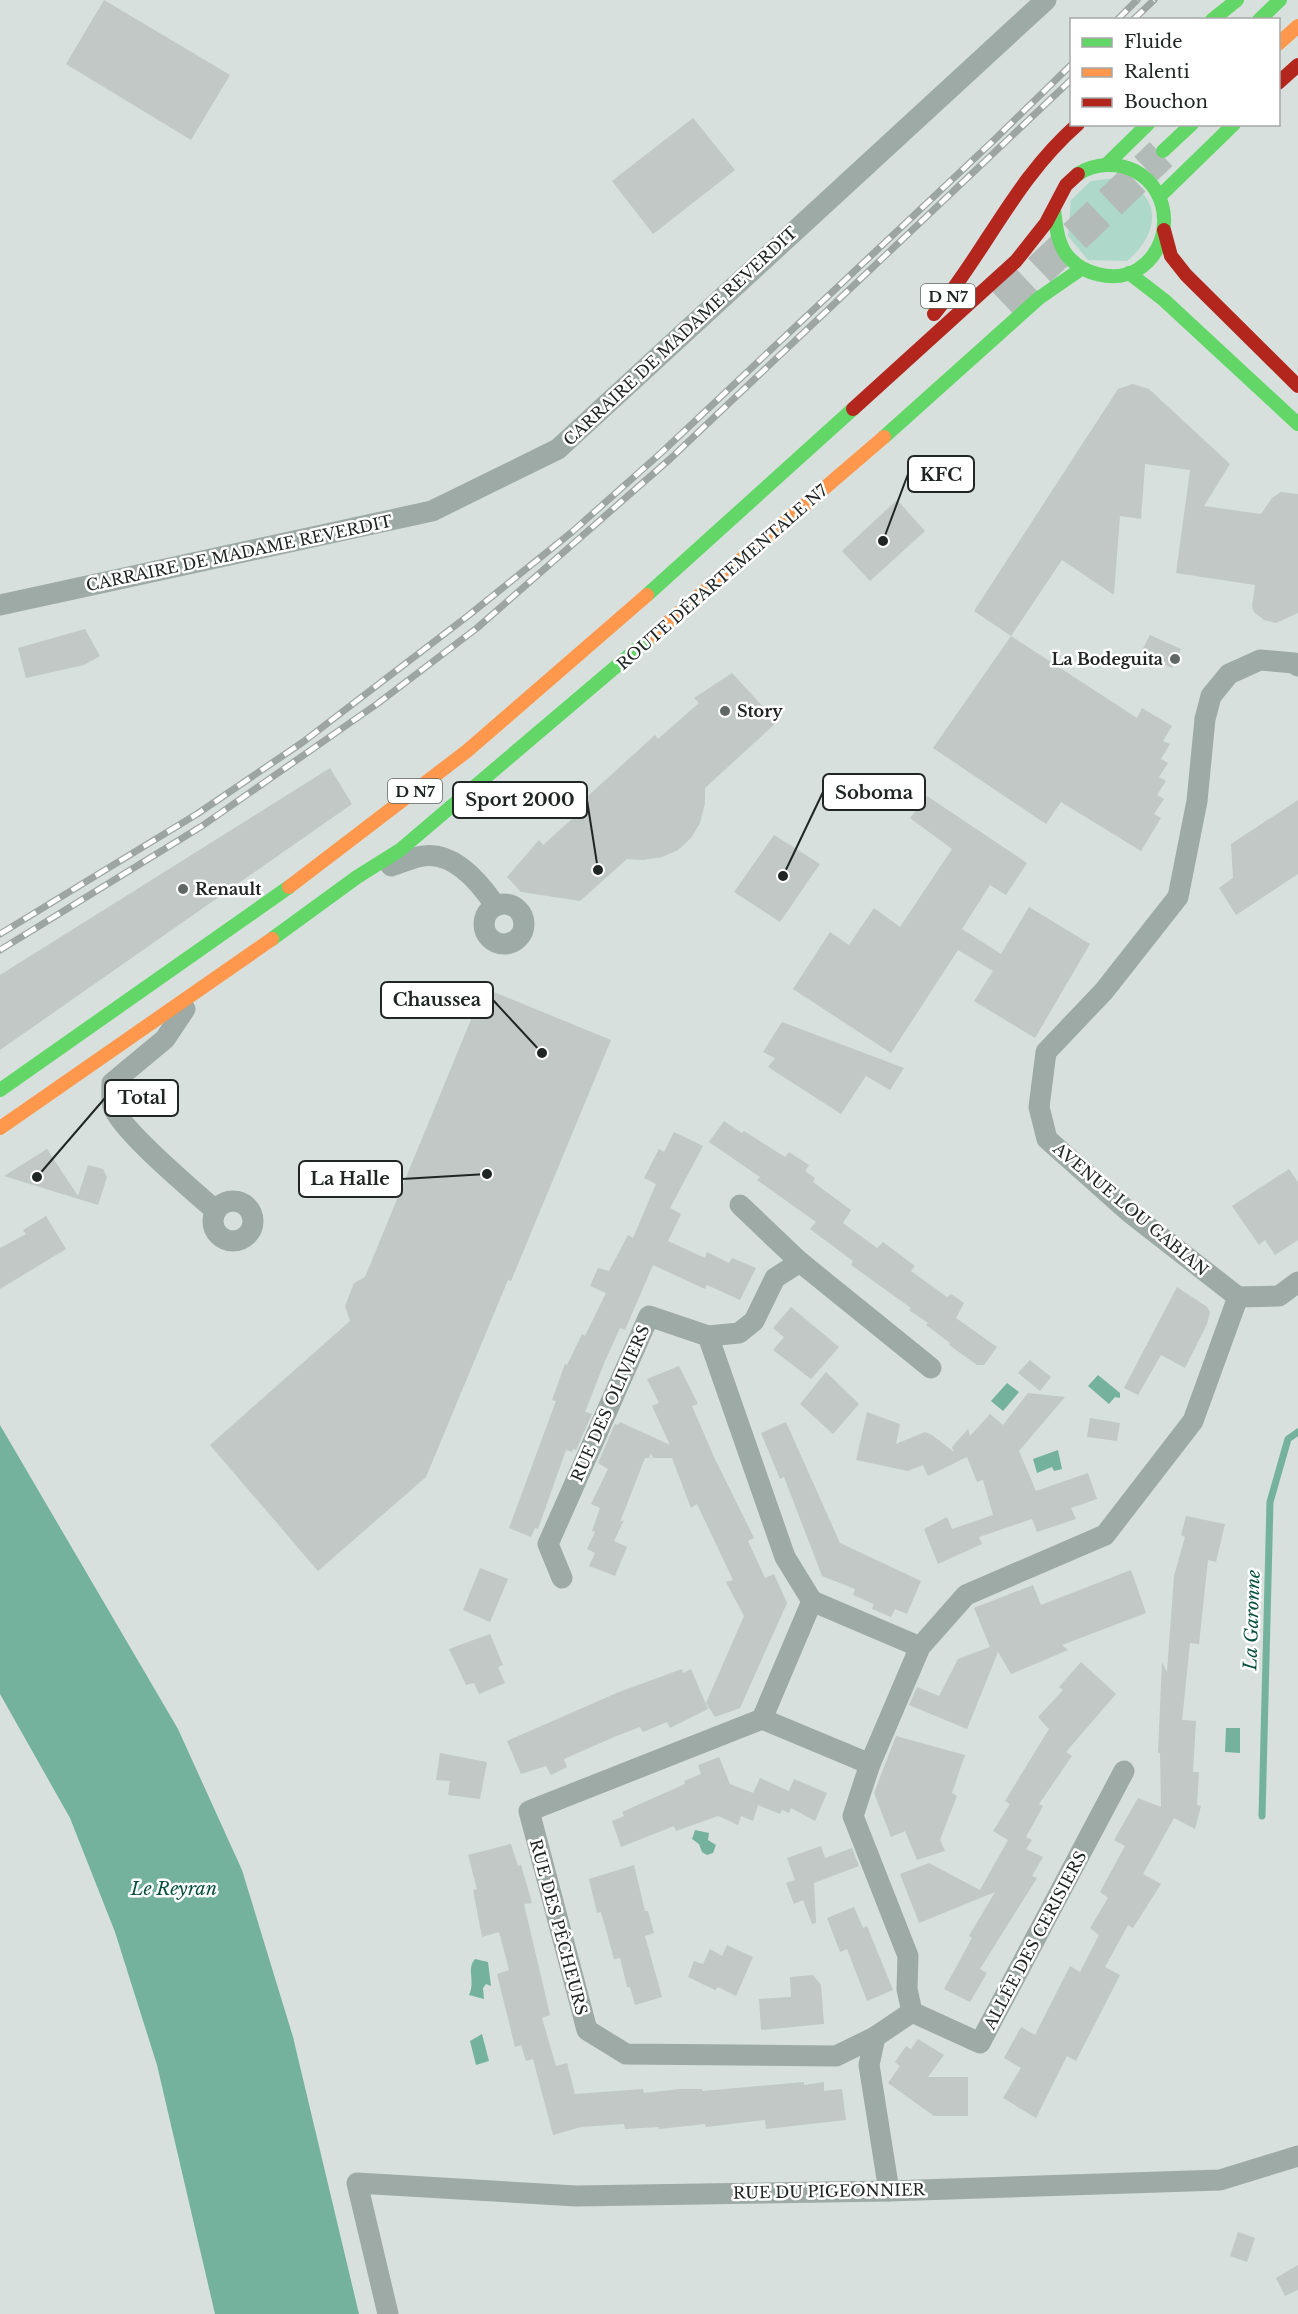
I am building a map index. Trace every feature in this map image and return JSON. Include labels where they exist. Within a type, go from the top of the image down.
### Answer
[{"type":"main road","points":[[1214,18],[1237,0]]},
{"type":"main road","points":[[1261,18],[1280,0]]},
{"type":"main road","points":[[1280,42],[1298,26]]},
{"type":"main road","points":[[1280,81],[1298,65]]},
{"type":"main road","name":"D N7","points":[[801,454],[843,403],[904,347],[938,310],[960,282],[1024,180],[1076,126]]},
{"type":"main road","points":[[1107,164],[1146,126]]},
{"type":"main road","points":[[1163,152],[1190,126]]},
{"type":"main road","points":[[1160,196],[1232,126]]},
{"type":"main road","points":[[1164,230],[1152,256],[1129,273],[1109,277],[1081,269],[1068,259],[1058,244],[1053,227],[1053,210],[1060,192],[1072,177],[1088,168],[1107,164],[1120,165],[1138,172],[1153,184],[1160,196],[1165,212],[1164,230],[1171,256],[1186,274],[1298,386]]},
{"type":"main road","name":"D N7","points":[[0,1090],[329,859],[467,751],[647,595],[1016,261],[1053,210]]},
{"type":"main road","name":"ROUTE DÉPARTEMENTALE N7","points":[[0,1128],[194,996],[357,877],[400,850],[483,782],[851,467],[1039,298],[1081,269]]},
{"type":"main road","points":[[1129,273],[1164,300],[1298,424]]},
{"type":"main road","name":"ROUTE DÉPARTEMENTALE N7","points":[[357,877],[392,841],[475,773],[732,548]]},
{"type":"street","name":"CARRAIRE DE MADAME REVERDIT","points":[[0,605],[432,511],[558,449],[1046,0]]},
{"type":"street","points":[[1280,92],[1298,83]]},
{"type":"street","name":"AVENUE LOU GABIAN","points":[[1238,1297],[1130,1212],[1047,1139],[1039,1107],[1046,1052],[1104,991],[1178,897],[1197,801],[1205,719],[1211,696],[1229,674],[1260,660],[1294,663],[1298,666]]},
{"type":"street","name":"ROUTE DÉPARTEMENTALE N7","points":[[357,877],[422,856],[433,855],[462,867],[495,905]]},
{"type":"street","name":"ROUTE DÉPARTEMENTALE N7","points":[[194,996],[165,1039],[112,1083],[113,1106],[121,1119],[142,1142],[216,1211]]},
{"type":"street","points":[[740,1204],[800,1262],[931,1368]]},
{"type":"street","points":[[800,1262],[775,1278],[754,1321],[739,1333],[708,1336],[785,1557],[812,1601],[920,1647]]},
{"type":"street","points":[[889,2191],[870,2065],[875,2037],[912,2012],[907,1989],[908,1956],[853,1816],[870,1764],[920,1647],[966,1595],[1106,1535],[1193,1421],[1238,1297],[1279,1296],[1298,1282]]},
{"type":"street","name":"RUE DES OLIVIERS","points":[[562,1578],[548,1544],[649,1316],[708,1336]]},
{"type":"street","points":[[812,1601],[762,1719],[870,1764]]},
{"type":"street","name":"RUE DES PÊCHEURS","points":[[762,1719],[529,1811],[587,2030],[626,2054],[836,2056],[875,2037]]},
{"type":"street","name":"ALLÉE DES CERISIERS","points":[[912,2012],[981,2043],[1124,1771]]},
{"type":"street","name":"RUE DU PIGEONNIER","points":[[388,2314],[357,2183],[576,2196],[889,2191],[1220,2180],[1298,2156]]},
{"type":"shaded area","points":[[1115,178],[1144,195],[1152,213],[1152,222],[1140,248],[1127,261],[1088,260],[1068,236],[1071,200],[1091,181]]},
{"type":"water","points":[[1098,1375],[1120,1393],[1120,1398],[1115,1397],[1109,1404],[1088,1386]]},
{"type":"water","points":[[1007,1383],[1019,1392],[1003,1411],[991,1401]]},
{"type":"water","name":"Le Reyran","points":[[0,1425],[178,1729],[242,1870],[293,2037],[359,2314],[215,2314],[157,2065],[115,1932],[70,1818],[0,1694]]},
{"type":"water","points":[[1058,1450],[1062,1469],[1054,1471],[1052,1467],[1037,1473],[1033,1459]]},
{"type":"water","points":[[1226,1728],[1240,1728],[1240,1753],[1225,1752]]},
{"type":"water","points":[[695,1830],[709,1833],[708,1840],[716,1845],[713,1853],[707,1855],[702,1852],[699,1844],[692,1839]]},
{"type":"water","points":[[475,1959],[488,1962],[491,1986],[486,1984],[483,1988],[484,1999],[469,1995],[472,1985],[471,1967]]},
{"type":"water","points":[[482,2034],[489,2061],[476,2065],[470,2041]]},
{"type":"building","points":[[104,0],[230,75],[191,140],[66,64]]},
{"type":"building","points":[[693,118],[735,170],[653,234],[612,181]]},
{"type":"building","points":[[1133,384],[1149,389],[1230,464],[1204,506],[1261,514],[1272,498],[1281,492],[1298,494],[1298,613],[1276,623],[1264,620],[1254,612],[1252,606],[1255,585],[1176,573],[1190,470],[1145,464],[1141,519],[1120,516],[1114,595],[1062,560],[1011,636],[974,611],[1118,389]]},
{"type":"building","points":[[897,500],[925,531],[870,581],[842,551]]},
{"type":"building","points":[[85,629],[100,656],[84,665],[26,678],[18,648]]},
{"type":"building","points":[[1150,635],[1181,649],[1172,668],[1140,654]]},
{"type":"building","points":[[1011,636],[1137,718],[1142,708],[1172,726],[1163,741],[1170,744],[1161,759],[1168,763],[1159,777],[1166,781],[1157,795],[1164,799],[1154,814],[1161,818],[1141,851],[1061,802],[1046,824],[933,748]]},
{"type":"building","points":[[732,673],[777,722],[705,788],[705,803],[700,823],[691,838],[678,850],[662,857],[643,860],[627,859],[580,901],[521,892],[507,877],[539,840],[543,845],[583,809],[579,804],[655,735],[658,739],[699,703],[694,698]]},
{"type":"building","name":"Renault","points":[[330,768],[352,804],[0,1050],[0,975]]},
{"type":"building","points":[[927,796],[1027,863],[1006,895],[990,885],[962,929],[1001,954],[1029,907],[1090,944],[1035,1038],[974,1001],[993,971],[958,950],[891,1053],[793,989],[830,932],[849,945],[874,908],[900,927],[952,849],[910,818]]},
{"type":"building","points":[[1298,800],[1298,874],[1236,915],[1219,888],[1233,878],[1231,844]]},
{"type":"building","points":[[774,835],[820,864],[780,922],[734,892]]},
{"type":"building","points":[[484,988],[611,1040],[511,1281],[508,1280],[426,1477],[318,1571],[210,1445],[350,1321],[345,1306],[354,1283],[365,1277]]},
{"type":"building","points":[[782,1022],[904,1068],[890,1090],[866,1076],[841,1114],[768,1067],[775,1058],[763,1052]]},
{"type":"building","points":[[724,1121],[785,1157],[789,1152],[809,1165],[805,1171],[815,1178],[813,1182],[851,1210],[843,1223],[877,1248],[883,1242],[915,1266],[911,1271],[947,1297],[951,1294],[964,1303],[956,1318],[997,1347],[984,1365],[977,1365],[949,1345],[950,1343],[926,1325],[928,1323],[909,1310],[911,1308],[851,1265],[853,1261],[810,1229],[816,1222],[757,1180],[760,1177],[709,1142]]},
{"type":"building","points":[[674,1132],[703,1146],[670,1208],[681,1214],[668,1241],[705,1258],[707,1252],[729,1263],[732,1258],[756,1268],[740,1300],[707,1285],[705,1289],[653,1265],[625,1330],[620,1328],[605,1361],[585,1412],[592,1414],[576,1450],[573,1449],[572,1452],[566,1450],[538,1529],[535,1528],[531,1537],[509,1528],[556,1401],[552,1400],[565,1364],[567,1365],[582,1334],[585,1336],[606,1293],[590,1286],[598,1268],[609,1271],[628,1235],[633,1238],[656,1184],[644,1178],[659,1149],[664,1152]]},
{"type":"building","points":[[47,1149],[78,1196],[88,1165],[103,1169],[107,1177],[98,1205],[4,1176]]},
{"type":"building","points":[[1289,1169],[1298,1182],[1298,1240],[1275,1255],[1265,1240],[1259,1245],[1232,1206]]},
{"type":"building","points":[[46,1216],[66,1249],[0,1289],[0,1248],[26,1234],[23,1230]]},
{"type":"building","points":[[1177,1287],[1207,1307],[1210,1312],[1207,1324],[1185,1368],[1161,1355],[1138,1395],[1124,1388]]},
{"type":"building","points":[[791,1307],[839,1347],[811,1379],[773,1350],[784,1337],[773,1328]]},
{"type":"building","points":[[1030,1360],[1051,1377],[1040,1391],[1018,1373]]},
{"type":"building","points":[[679,1366],[698,1404],[692,1406],[714,1457],[754,1538],[748,1541],[765,1578],[774,1574],[787,1603],[740,1708],[715,1717],[706,1703],[744,1616],[726,1582],[733,1580],[697,1504],[691,1508],[672,1458],[653,1458],[651,1453],[649,1458],[645,1458],[620,1522],[624,1520],[614,1541],[627,1547],[615,1576],[589,1566],[595,1553],[587,1549],[595,1532],[592,1531],[600,1508],[591,1504],[608,1469],[598,1463],[615,1424],[618,1425],[620,1422],[670,1445],[652,1406],[659,1403],[647,1379]]},
{"type":"building","points":[[826,1372],[859,1404],[833,1434],[800,1404]]},
{"type":"building","points":[[1028,1393],[1065,1397],[1019,1451],[1036,1491],[1088,1473],[1097,1499],[1071,1508],[1076,1519],[1037,1532],[1032,1519],[979,1537],[982,1544],[938,1564],[924,1529],[947,1517],[952,1529],[993,1515],[983,1480],[977,1482],[967,1457],[928,1476],[923,1465],[908,1471],[856,1460],[867,1412],[900,1424],[896,1444],[925,1432],[954,1452],[952,1447],[968,1429],[970,1436],[990,1414],[1003,1425]]},
{"type":"building","points":[[1090,1418],[1120,1423],[1117,1441],[1087,1437]]},
{"type":"building","points":[[786,1422],[840,1543],[921,1581],[907,1614],[895,1609],[891,1617],[872,1609],[874,1604],[853,1595],[855,1589],[822,1576],[784,1477],[780,1479],[761,1433]]},
{"type":"building","points":[[1186,1516],[1225,1524],[1216,1562],[1208,1560],[1199,1644],[1190,1643],[1182,1720],[1196,1721],[1193,1772],[1199,1772],[1197,1805],[1201,1806],[1195,1829],[1174,1818],[1143,1874],[1161,1884],[1133,1928],[1128,1925],[1105,1967],[1120,1975],[1076,2061],[1067,2056],[1036,2118],[1003,2098],[1021,2068],[1004,2058],[1021,2027],[1035,2035],[1070,1966],[1080,1972],[1099,1935],[1090,1928],[1108,1898],[1100,1892],[1125,1846],[1114,1840],[1138,1798],[1161,1807],[1160,1753],[1158,1753],[1162,1662],[1167,1672],[1174,1576],[1185,1537],[1181,1535]]},
{"type":"building","points":[[480,1568],[508,1579],[490,1622],[463,1610]]},
{"type":"building","points":[[1131,1570],[1146,1613],[1062,1645],[1068,1650],[1011,1674],[998,1652],[967,1729],[909,1705],[917,1687],[939,1696],[958,1659],[990,1647],[974,1608],[1033,1585],[1041,1605]]},
{"type":"building","points":[[490,1634],[503,1665],[498,1667],[505,1683],[479,1694],[474,1683],[466,1685],[449,1649]]},
{"type":"building","points":[[1081,1662],[1116,1694],[1066,1752],[1072,1756],[1039,1804],[1043,1806],[1026,1837],[1032,1840],[1026,1849],[1043,1857],[1032,1876],[1037,1878],[980,1969],[987,1973],[970,2002],[944,1989],[972,1938],[969,1936],[995,1892],[919,1923],[900,1874],[929,1863],[980,1890],[1008,1840],[993,1831],[1010,1804],[1005,1801],[1049,1729],[1038,1717],[1063,1690],[1059,1687]]},
{"type":"building","points":[[682,1669],[683,1673],[691,1669],[708,1709],[670,1728],[667,1722],[643,1732],[640,1727],[614,1737],[564,1759],[567,1767],[551,1775],[546,1766],[521,1774],[507,1741],[619,1692]]},
{"type":"building","points":[[896,1736],[965,1755],[952,1793],[957,1796],[940,1840],[945,1851],[917,1860],[905,1831],[891,1837],[874,1793]]},
{"type":"building","points":[[440,1753],[487,1762],[480,1799],[448,1795],[450,1781],[436,1780]]},
{"type":"building","points":[[719,1757],[730,1784],[753,1793],[760,1778],[789,1791],[794,1779],[827,1793],[815,1821],[791,1808],[789,1813],[782,1810],[780,1814],[758,1805],[753,1821],[741,1816],[738,1825],[718,1816],[676,1831],[674,1826],[621,1847],[612,1821],[624,1816],[622,1812],[685,1784],[684,1781],[701,1774],[698,1765]]},
{"type":"building","points":[[511,1844],[518,1866],[521,1865],[532,1903],[524,1904],[550,2015],[542,2018],[556,2066],[567,2063],[575,2094],[643,2089],[644,2093],[680,2089],[702,2089],[703,2091],[824,2082],[824,2091],[842,2089],[846,2120],[766,2129],[765,2120],[706,2127],[705,2124],[659,2129],[659,2127],[625,2129],[624,2124],[581,2127],[553,2135],[533,2059],[526,2061],[521,2045],[515,2047],[497,1974],[509,1970],[499,1932],[482,1937],[473,1890],[477,1889],[468,1855]]},
{"type":"building","points":[[821,1846],[825,1858],[852,1848],[859,1866],[814,1883],[816,1923],[812,1924],[803,1900],[794,1904],[786,1883],[795,1880],[787,1858]]},
{"type":"building","points":[[634,1865],[645,1911],[648,1911],[654,1933],[645,1936],[662,1997],[635,2005],[630,1987],[627,1987],[620,1958],[614,1959],[601,1912],[597,1913],[589,1879]]},
{"type":"building","points":[[854,1907],[863,1928],[867,1926],[893,1990],[867,2001],[847,1949],[840,1952],[827,1918]]},
{"type":"building","points":[[727,1945],[753,1957],[736,1996],[718,1987],[715,1990],[688,1977],[694,1961],[703,1964],[710,1949],[722,1956]]},
{"type":"building","points":[[813,1975],[821,1985],[824,2024],[761,2030],[759,1999],[791,1997],[790,1977]]},
{"type":"building","points":[[918,2039],[944,2055],[928,2077],[968,2077],[968,2116],[934,2116],[888,2083],[900,2066],[895,2062],[906,2046],[911,2049]]},
{"type":"building","points":[[1238,2232],[1255,2238],[1247,2262],[1230,2256]]},
{"type":"building","points":[[1298,2265],[1298,2290],[1285,2296],[1276,2278]]},
{"type":"waterway","name":"La Garonne","points":[[1262,1816],[1270,1502],[1288,1439],[1298,1432]]},
{"type":"tunnel","points":[[1004,304],[1161,154]]},
{"type":"railway","points":[[1119,18],[1137,0]]},
{"type":"railway","points":[[1135,18],[1154,0]]},
{"type":"railway","points":[[0,934],[197,814],[303,742],[469,615],[572,532],[662,452],[1070,66]]},
{"type":"railway","points":[[0,950],[202,826],[377,704],[477,628],[670,459],[1070,81]]},
{"type":"traffic: fast","points":[[1214,18],[1237,0]]},
{"type":"traffic: fast","points":[[1261,18],[1280,0]]},
{"type":"traffic: fast","points":[[1107,164],[1146,126]]},
{"type":"traffic: fast","points":[[1163,151],[1190,126]]},
{"type":"traffic: fast","points":[[1160,196],[1232,126]]},
{"type":"traffic: fast","points":[[1054,210],[1057,233],[1063,249],[1072,261],[1089,271],[1108,276],[1128,274],[1149,260],[1158,248],[1163,234],[1162,205],[1157,192],[1148,180],[1135,171],[1114,165],[1099,166],[1078,174]]},
{"type":"traffic: fast","points":[[884,437],[1039,298],[1081,269]]},
{"type":"traffic: fast","points":[[1129,273],[1164,300],[1298,424]]},
{"type":"traffic: fast","points":[[647,595],[853,409]]},
{"type":"traffic: fast","points":[[272,939],[357,877],[400,850],[652,636]]},
{"type":"traffic: fast","points":[[0,1090],[289,887]]},
{"type":"traffic: slow","points":[[1280,42],[1298,26]]},
{"type":"traffic: slow","points":[[652,636],[884,437]]},
{"type":"traffic: slow","points":[[289,887],[467,751],[647,595]]},
{"type":"traffic: slow","points":[[0,1128],[272,939]]},
{"type":"traffic: jam","points":[[1280,81],[1298,65]]},
{"type":"traffic: jam","points":[[934,314],[953,290],[1036,168],[1076,126]]},
{"type":"traffic: jam","points":[[853,409],[1016,261],[1046,223],[1066,185],[1078,174]]},
{"type":"traffic: jam","points":[[1164,230],[1171,256],[1186,275],[1298,386]]},
{"type":"place","name":"KFC","points":[[883,541]]},
{"type":"place","name":"La Bodeguita","points":[[1175,659]]},
{"type":"place","name":"Story","points":[[725,711]]},
{"type":"place","name":"Sport 2000","points":[[598,870]]},
{"type":"place","name":"Soboma","points":[[783,876]]},
{"type":"place","name":"Renault","points":[[183,889]]},
{"type":"place","name":"Chaussea","points":[[542,1053]]},
{"type":"place","name":"La Halle","points":[[487,1174]]},
{"type":"place","name":"Total","points":[[37,1177]]}]
